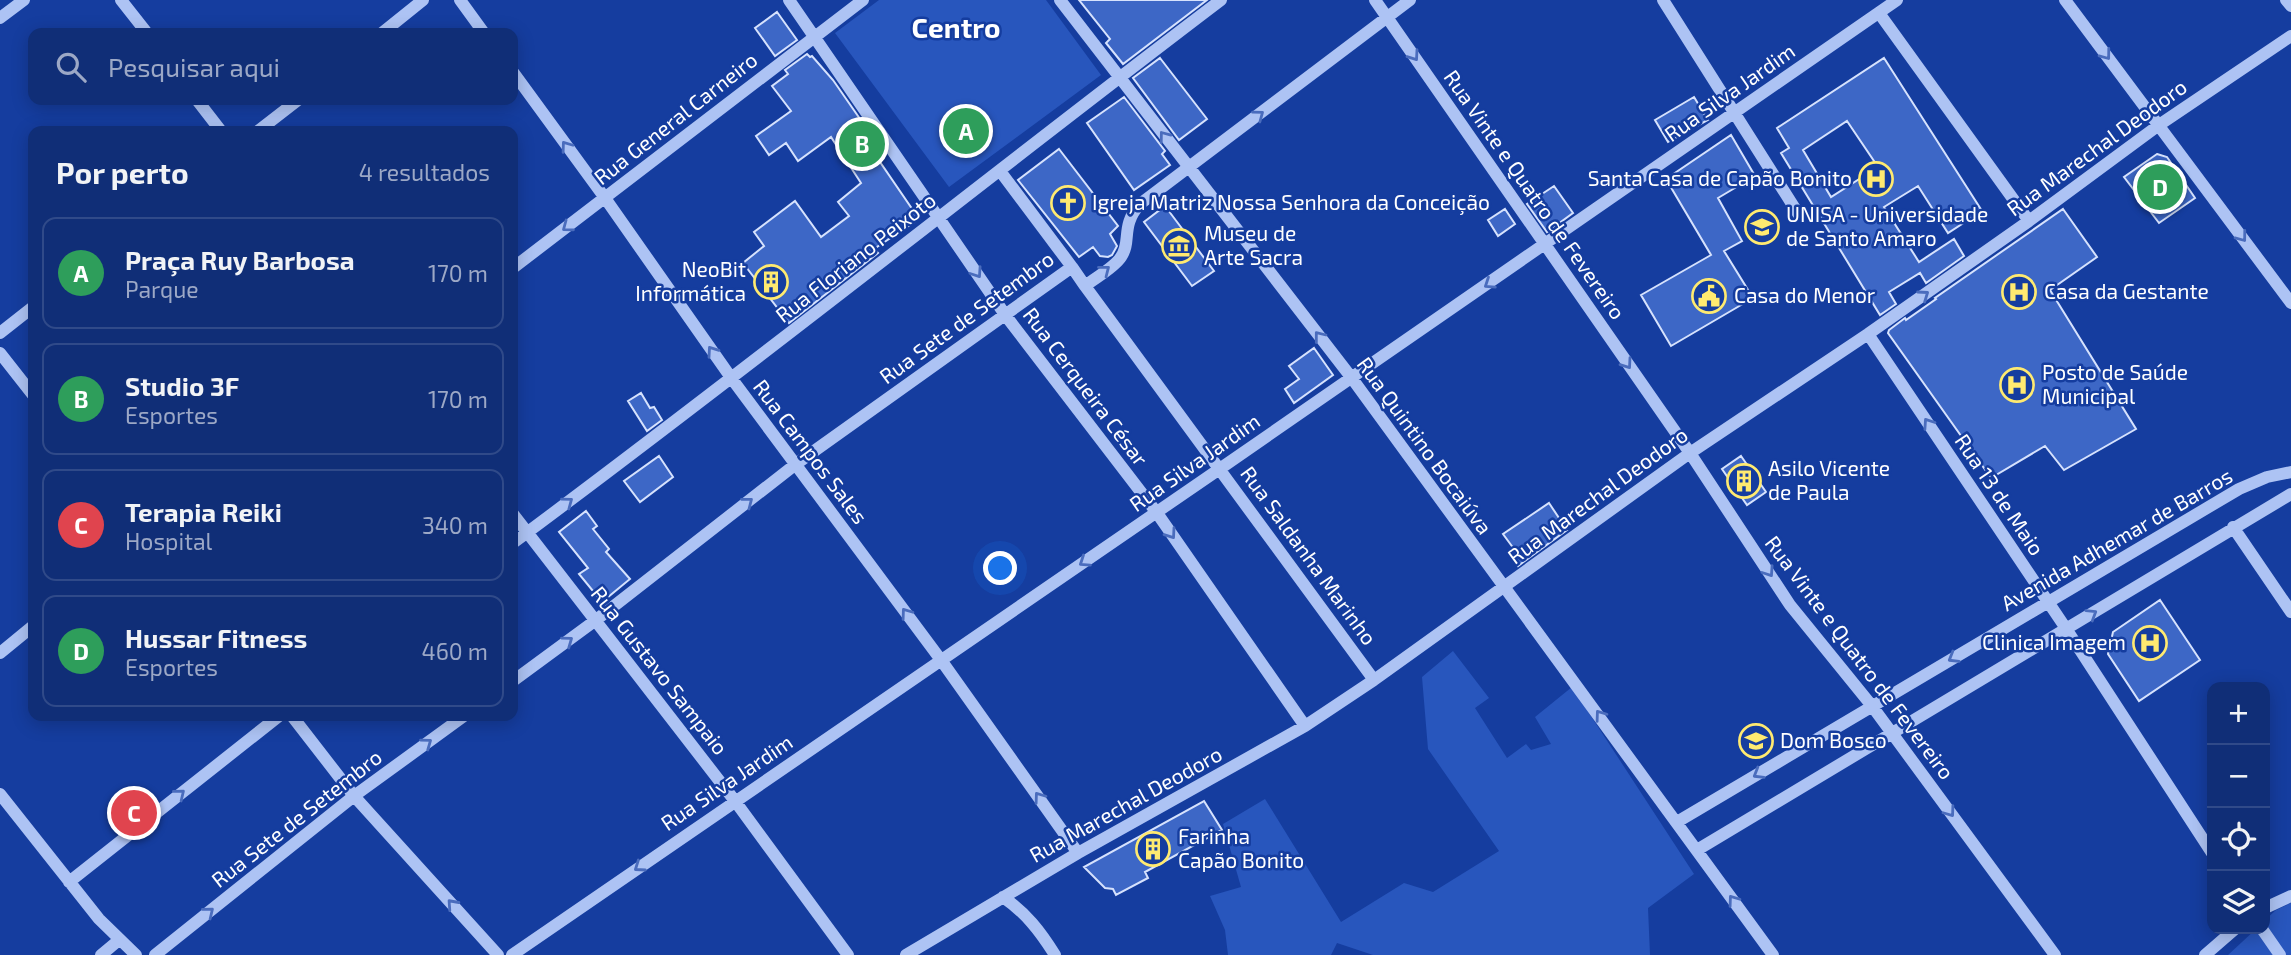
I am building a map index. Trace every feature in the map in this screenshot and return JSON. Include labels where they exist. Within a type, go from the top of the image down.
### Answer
[{"type":"street","points":[[0,18],[23,0]]},
{"type":"street","points":[[121,0],[143,28]]},
{"type":"street","points":[[388,28],[423,0]]},
{"type":"street","points":[[460,0],[480,28]]},
{"type":"street","name":"Rua Cerqueira César","points":[[789,0],[1006,316],[1157,513],[1305,726]]},
{"type":"street","name":"Rua General Carneiro","points":[[518,264],[863,0]]},
{"type":"street","name":"Rua Quintino Bocaiúva","points":[[1060,0],[1351,377],[1773,955]]},
{"type":"street","name":"Rua Floriano Peixoto","points":[[518,539],[732,379],[938,216],[1221,0]]},
{"type":"street","name":"Rua Vinte e Quatro de Fevereiro","points":[[1375,0],[1690,453],[1790,604],[1872,706],[2055,955]]},
{"type":"street","points":[[1086,286],[1121,257],[1125,248],[1127,226],[1132,213],[1140,204],[1410,0]]},
{"type":"street","points":[[1663,0],[1799,215]]},
{"type":"street","name":"Rua Silva Jardim","points":[[512,955],[1898,0]]},
{"type":"street","points":[[2065,0],[2291,303]]},
{"type":"street","points":[[2286,0],[2291,6]]},
{"type":"street","points":[[1879,13],[2029,221]]},
{"type":"street","name":"Rua Marechal Deodoro","points":[[906,955],[1078,853],[1305,726],[1374,680],[1690,453],[1868,334],[2029,221],[2158,125],[2291,36]]},
{"type":"street","name":"Rua Campos Sales","points":[[518,79],[732,379],[941,660],[1078,853]]},
{"type":"street","points":[[201,105],[217,126]]},
{"type":"street","points":[[264,126],[292,105]]},
{"type":"street","points":[[1000,171],[1072,267]]},
{"type":"street","name":"Rua Sete de Setembro","points":[[518,677],[796,464],[1072,267],[1086,286]]},
{"type":"street","name":"Rua Saldanha Marinho","points":[[1086,286],[1374,680]]},
{"type":"street","points":[[0,333],[28,311]]},
{"type":"street","name":"Rua 13 de Maio","points":[[1868,334],[2067,630],[2207,845]]},
{"type":"street","points":[[0,353],[28,389]]},
{"type":"street","name":"Avenida Adhemar de Barros","points":[[1677,822],[2239,489],[2267,477],[2291,472]]},
{"type":"street","points":[[1698,850],[2291,494]]},
{"type":"street","name":"Rua Gustavo Sampaio","points":[[518,520],[735,801],[848,955]]},
{"type":"street","points":[[2233,527],[2291,612]]},
{"type":"street","points":[[0,653],[28,630]]},
{"type":"street","points":[[69,882],[273,721]]},
{"type":"street","points":[[296,721],[354,796],[498,955]]},
{"type":"street","name":"Rua Sete de Setembro","points":[[155,955],[354,796],[457,721]]},
{"type":"street","points":[[0,794],[99,919],[136,955]]},
{"type":"street","points":[[2270,906],[2291,896]]},
{"type":"street","points":[[1003,897],[1023,912],[1041,932],[1055,955]]},
{"type":"street","points":[[2206,955],[2229,934]]},
{"type":"street","points":[[2265,934],[2280,955]]},
{"type":"street","points":[[101,955],[119,940]]},
{"type":"shaded area","points":[[879,0],[1046,0],[1101,75],[949,187],[835,33]]},
{"type":"shaded area","points":[[1453,651],[1489,698],[1475,708],[1507,758],[1526,744],[1531,750],[1551,744],[1535,717],[1572,687],[1694,874],[1648,908],[1650,955],[1373,955],[1337,943],[1331,955],[1228,955],[1225,930],[1210,896],[1241,887],[1223,824],[1265,799],[1341,922],[1404,883],[1433,892],[1499,851],[1428,749],[1422,677]]},
{"type":"shaded area","points":[[2291,903],[2291,955],[2228,955],[2251,934],[2270,934],[2270,915]]},
{"type":"building","points":[[1079,0],[1207,0],[1123,64],[1106,43],[1110,39]]},
{"type":"building","points":[[777,12],[797,40],[775,56],[755,28]]},
{"type":"building","points":[[807,54],[812,56],[833,80],[885,155],[878,159],[919,219],[874,249],[878,253],[789,323],[743,263],[764,246],[754,232],[795,201],[821,237],[849,216],[838,202],[861,183],[831,137],[798,161],[786,143],[769,155],[756,136],[791,111],[772,86],[788,74],[785,70]]},
{"type":"building","points":[[1160,58],[1207,119],[1179,140],[1133,78]]},
{"type":"building","name":"Santa Casa de Capão Bonito","points":[[1884,58],[1982,211],[1948,233],[1918,186],[1884,207],[1919,262],[1954,239],[1964,256],[1926,283],[1920,273],[1889,292],[1896,304],[1880,315],[1781,153],[1789,148],[1777,128]],"holes":[[[1847,121],[1878,167],[1831,197],[1803,150]]]},
{"type":"building","points":[[1124,97],[1165,151],[1162,154],[1170,165],[1134,190],[1087,123]]},
{"type":"building","points":[[1694,97],[1708,120],[1668,142],[1655,120]]},
{"type":"building","points":[[1731,135],[1755,176],[1718,198],[1742,241],[1724,251],[1753,298],[1671,346],[1641,295],[1711,255],[1666,179]]},
{"type":"building","name":"Igreja Matriz Nossa Senhora da Conceição","points":[[1059,149],[1118,226],[1110,234],[1117,246],[1108,257],[1100,256],[1093,247],[1079,257],[1018,180]]},
{"type":"building","points":[[2157,154],[2167,157],[2195,198],[2159,223],[2124,177]]},
{"type":"building","points":[[1554,186],[1573,213],[1547,232],[1527,204]]},
{"type":"building","name":"Museu de Arte Sacra","points":[[1165,206],[1214,271],[1192,286],[1144,222]]},
{"type":"building","points":[[1505,209],[1515,224],[1498,236],[1488,220]]},
{"type":"building","name":"Posto de Saúde Municipal","points":[[2063,209],[2097,257],[2050,290],[2136,429],[2064,470],[2045,446],[1991,478],[1888,333],[1905,318],[1906,320]]},
{"type":"building","points":[[1314,348],[1333,375],[1294,403],[1285,389],[1299,379],[1289,366]]},
{"type":"building","points":[[641,393],[650,408],[654,407],[662,420],[647,431],[628,401]]},
{"type":"building","points":[[659,456],[673,477],[640,502],[624,481]]},
{"type":"building","name":"Asilo Vicente de Paula","points":[[1741,456],[1766,492],[1747,505],[1722,469]]},
{"type":"building","points":[[1549,503],[1567,530],[1518,566],[1509,553],[1514,549],[1503,534]]},
{"type":"building","points":[[586,511],[597,526],[593,529],[609,549],[606,552],[630,579],[602,602],[579,574],[588,568],[559,532]]},
{"type":"building","name":"Clinica Imagem","points":[[2160,600],[2200,660],[2139,701],[2108,654],[2113,632]]},
{"type":"building","name":"Farinha Capão Bonito","points":[[1204,801],[1222,830],[1145,872],[1148,878],[1116,895],[1113,889],[1105,888],[1084,867]]},
{"type":"place","name":"Praça Ruy Barbosa","points":[[966,131]]},
{"type":"place","name":"Studio 3F","points":[[862,144]]},
{"type":"place","name":"Santa Casa de Capão Bonito","points":[[1876,179]]},
{"type":"place","name":"Hussar Fitness","points":[[2160,187]]},
{"type":"place","name":"Igreja Matriz Nossa Senhora da Conceição","points":[[1068,203]]},
{"type":"place","name":"UNISA - Universidade de Santo Amaro","points":[[1762,227]]},
{"type":"place","name":"Museu de Arte Sacra","points":[[1179,246]]},
{"type":"place","name":"NeoBit Informática","points":[[771,282]]},
{"type":"place","name":"Casa da Gestante","points":[[2019,292]]},
{"type":"place","name":"Casa do Menor","points":[[1709,296]]},
{"type":"place","name":"Posto de Saúde Municipal","points":[[2017,385]]},
{"type":"place","name":"Asilo Vicente de Paula","points":[[1744,481]]},
{"type":"place","name":"Clinica Imagem","points":[[2150,643]]},
{"type":"place","name":"Dom Bosco","points":[[1756,741]]},
{"type":"place","name":"Terapia Reiki","points":[[134,813]]},
{"type":"place","name":"Farinha Capão Bonito","points":[[1153,849]]},
{"type":"district","name":"Centro","points":[[956,28]]}]
